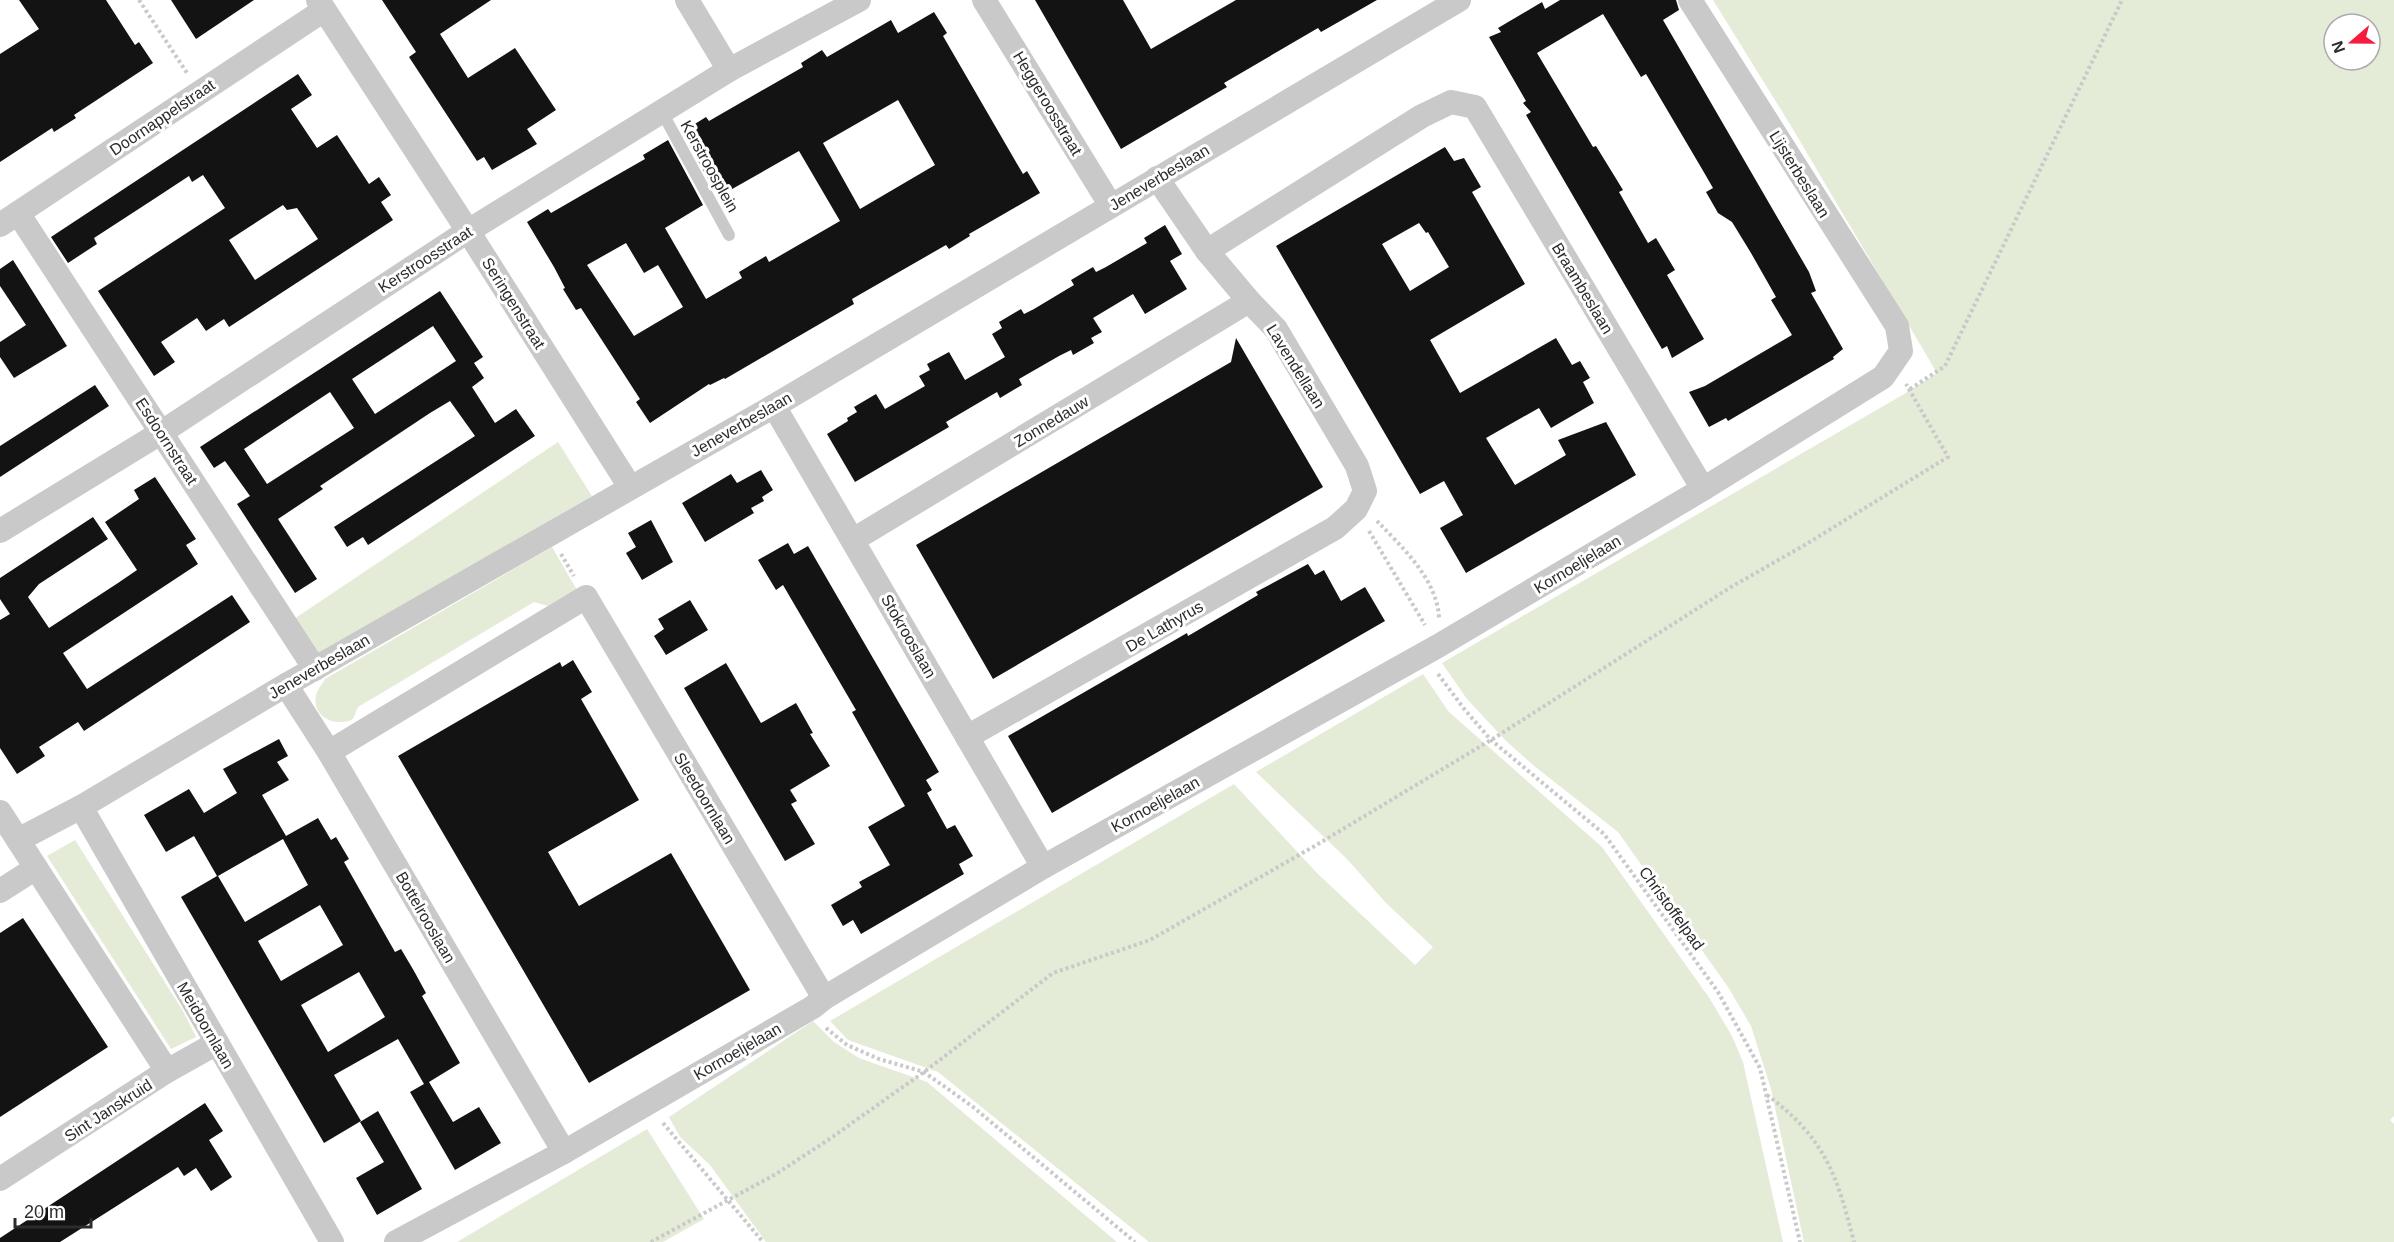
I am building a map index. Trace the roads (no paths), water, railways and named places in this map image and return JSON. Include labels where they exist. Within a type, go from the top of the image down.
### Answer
[{"type":"street","points":[[687,0],[729,70]]},
{"type":"street","name":"Kerstroosstraat","points":[[0,531],[162,432],[468,231],[729,70],[859,0]]},
{"type":"street","name":"Heggeroosstraat","points":[[984,0],[1111,206]]},
{"type":"street","name":"Jeneverbeslaan","points":[[18,840],[81,807],[286,685],[774,406],[1459,0]]},
{"type":"street","name":"Lijsterbeslaan","points":[[1690,0],[1897,326],[1901,351]]},
{"type":"street","name":"Doornappelstraat","points":[[9,219],[199,92],[321,5]]},
{"type":"street","name":"Seringenstraat","points":[[321,5],[630,487]]},
{"type":"street","name":"Braambeslaan","points":[[1207,251],[1422,116],[1451,102],[1475,107],[1703,489]]},
{"type":"street","name":"Lavendellaan","points":[[1157,178],[1207,251],[1248,301],[1276,329],[1357,466],[1365,491],[1356,509]]},
{"type":"street","name":"Esdoornstraat","points":[[9,219],[162,432],[315,669]]},
{"type":"street","name":"Zonnedauw","points":[[853,540],[1248,301]]},
{"type":"street","name":"Kornoeljelaan","points":[[396,1242],[564,1152],[819,1003],[1043,867],[1438,646],[1703,489],[1883,377],[1901,351]]},
{"type":"street","name":"Stokrooslaan","points":[[774,406],[1043,867]]},
{"type":"street","name":"De Lathyrus","points":[[967,737],[1335,528],[1356,509]]},
{"type":"street","name":"Sleedoornlaan","points":[[329,752],[586,597],[819,1003]]},
{"type":"street","name":"Bottelrooslaan","points":[[286,685],[329,752],[564,1152]]},
{"type":"street","name":"Meidoornlaan","points":[[81,807],[332,1242]]},
{"type":"street","points":[[0,812],[167,1071]]},
{"type":"street","points":[[0,891],[36,868]]},
{"type":"street","name":"Sint Janskruid","points":[[0,1179],[167,1071],[217,1042]]},
{"type":"lane","name":"Kerstroosplein","points":[[662,112],[729,236]]}]
